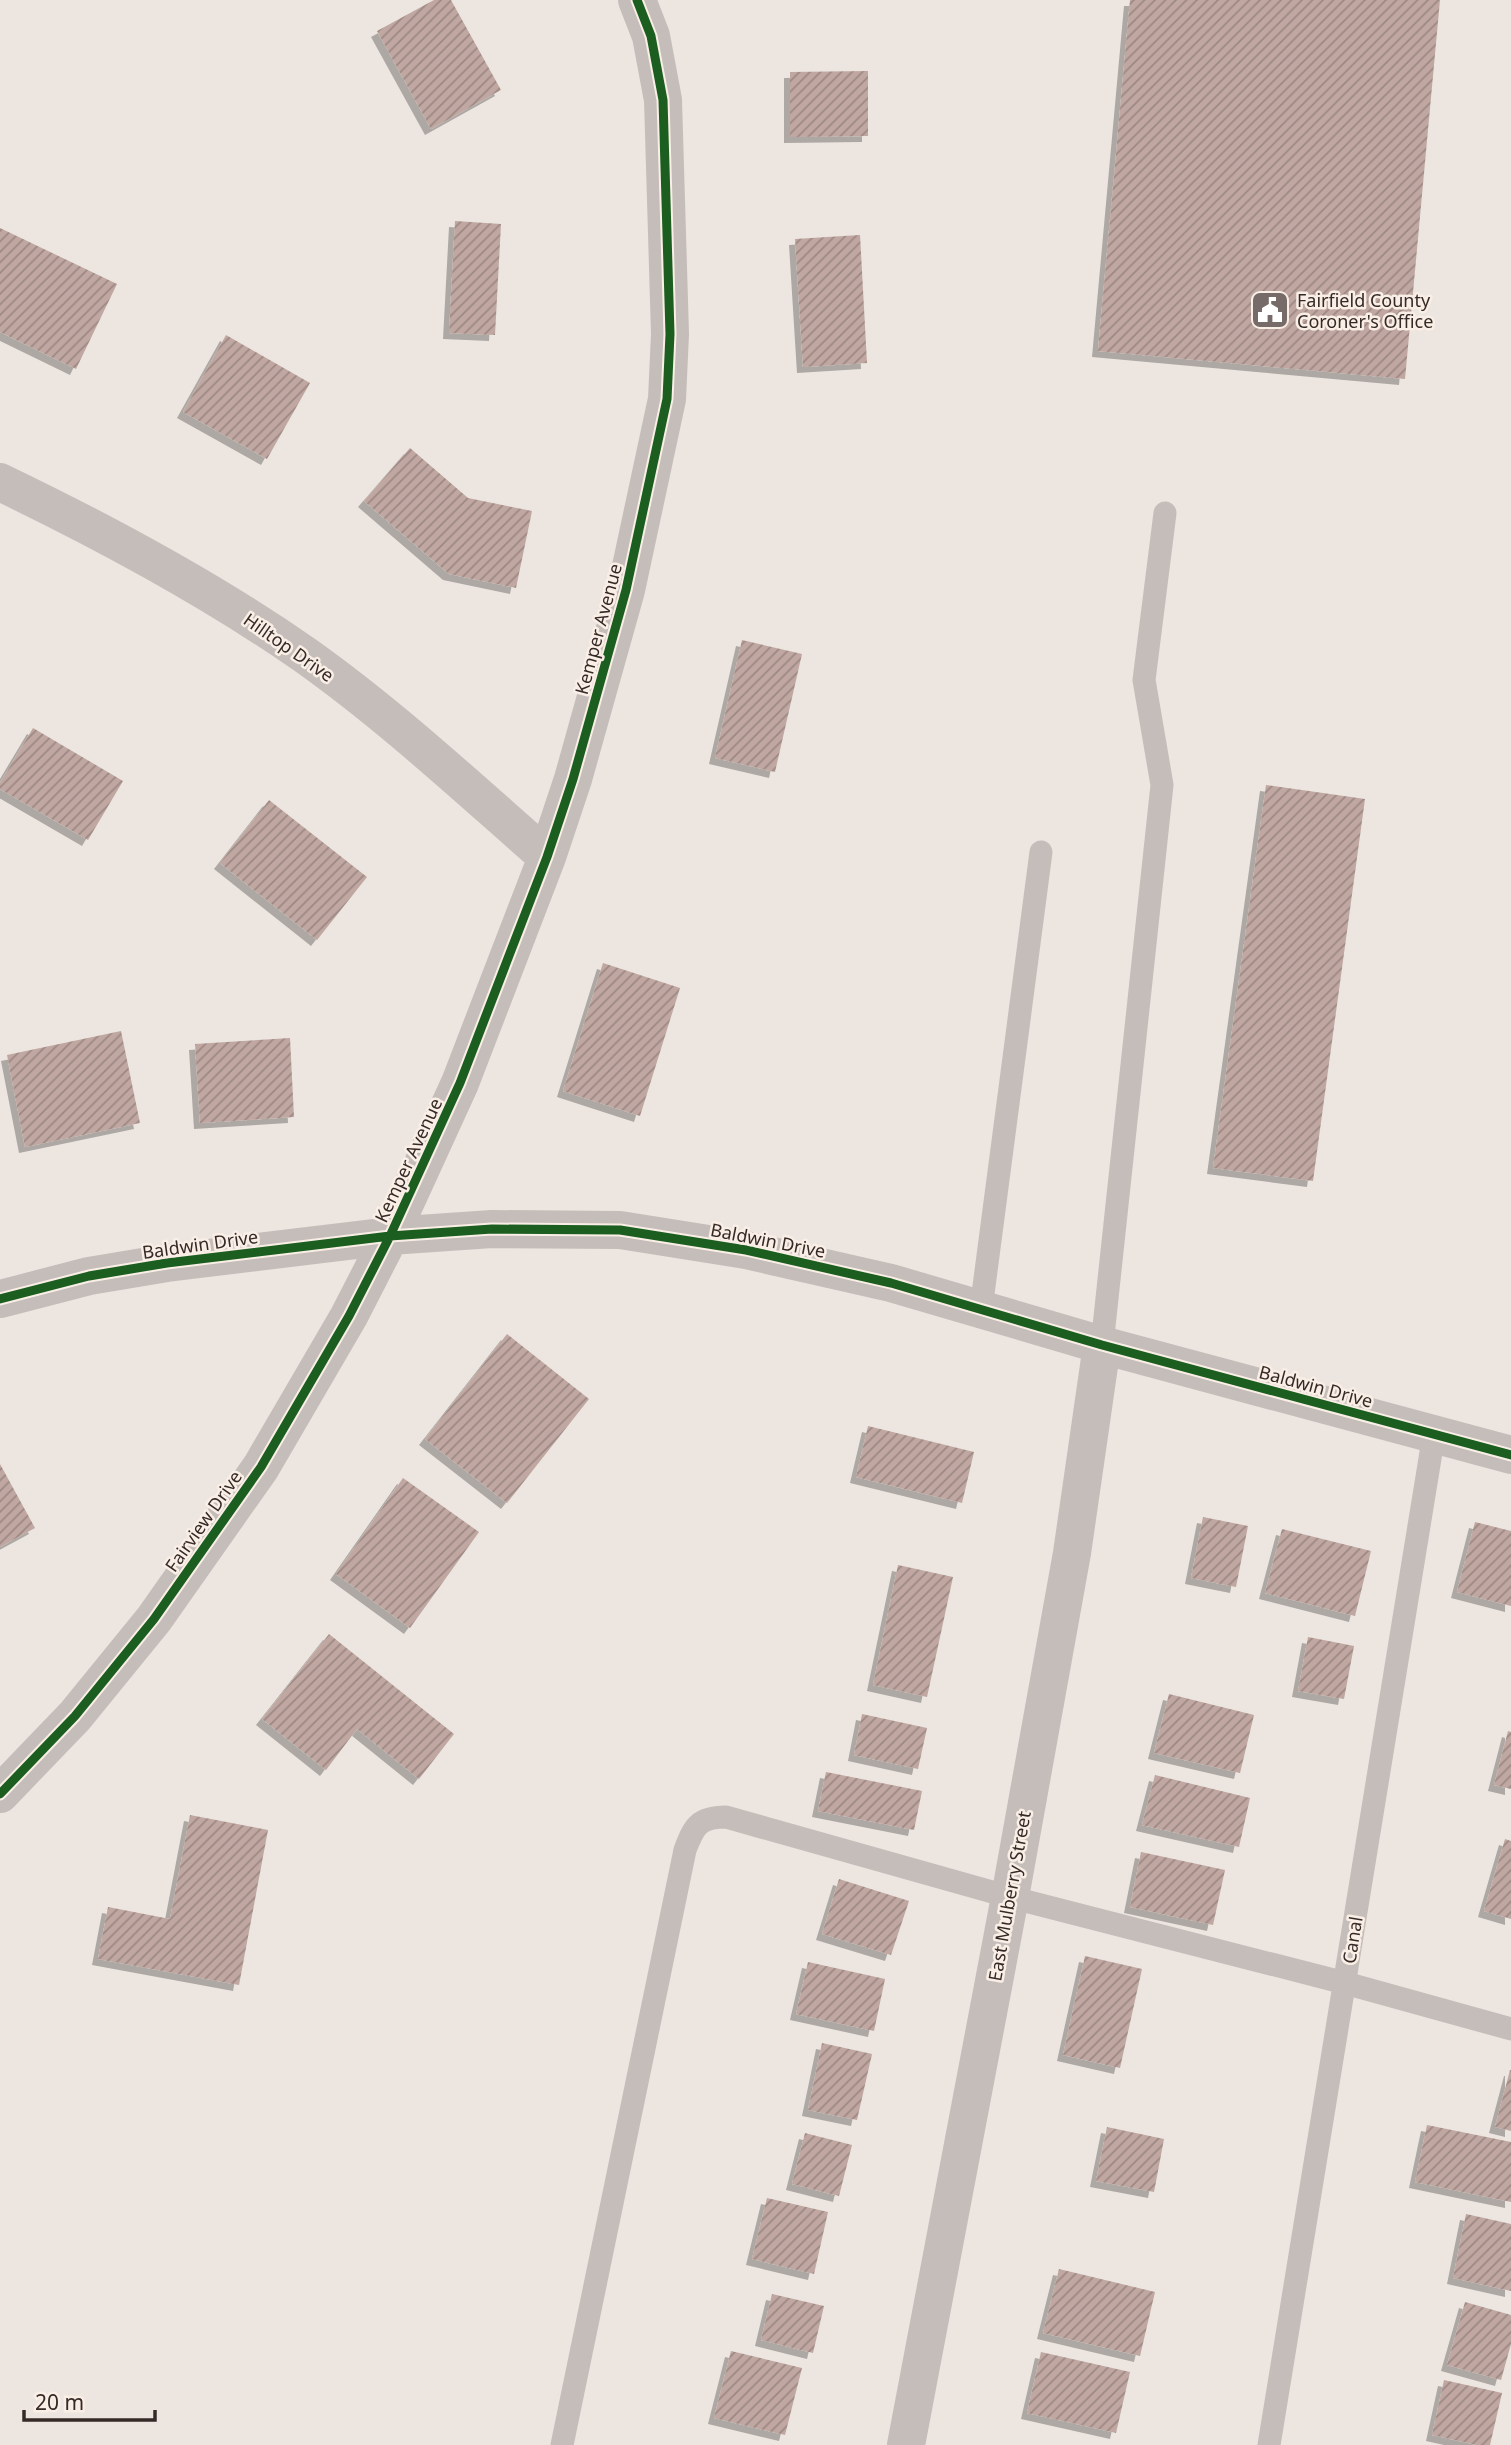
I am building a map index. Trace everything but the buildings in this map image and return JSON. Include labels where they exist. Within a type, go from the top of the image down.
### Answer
[{"type":"street","name":"Kemper Avenue","points":[[390,1236],[460,1083],[547,857],[573,779],[626,590],[667,399],[670,334],[663,100],[652,36],[637,0]]},
{"type":"street","name":"Hilltop Drive","points":[[0,482],[92,526],[201,587],[306,656],[405,732],[547,857]]},
{"type":"street","name":"Baldwin Drive","points":[[0,1299],[89,1276],[167,1263],[390,1236],[492,1229],[620,1230],[746,1250],[891,1283],[1102,1345],[1511,1455]]},
{"type":"street","name":"Fairview Drive","points":[[0,1794],[75,1716],[154,1619],[261,1467],[349,1316],[390,1236]]},
{"type":"street","name":"East Mulberry Street","points":[[906,2445],[1072,1553],[1102,1345]]},
{"type":"lane","points":[[1102,1345],[1161,785],[1144,680],[1166,513]]},
{"type":"lane","points":[[981,1309],[1041,852]]},
{"type":"lane","name":"Canal","points":[[1269,2445],[1434,1434]]},
{"type":"lane","points":[[562,2445],[685,1850],[692,1833],[709,1817],[726,1817],[1010,1897],[1345,1983],[1511,2029]]},
{"type":"cycle path","points":[[0,1794],[75,1716],[154,1619],[261,1467],[349,1316],[390,1236],[460,1083],[547,857],[573,779],[626,590],[667,399],[670,334],[663,100],[651,36],[637,0]]},
{"type":"cycle path","points":[[0,1299],[89,1276],[167,1263],[390,1236],[492,1229],[620,1230],[746,1250],[891,1283],[1102,1345],[1511,1455]]},
{"type":"place","name":"Fairfield County Coroner's Office","points":[[1270,310]]}]
